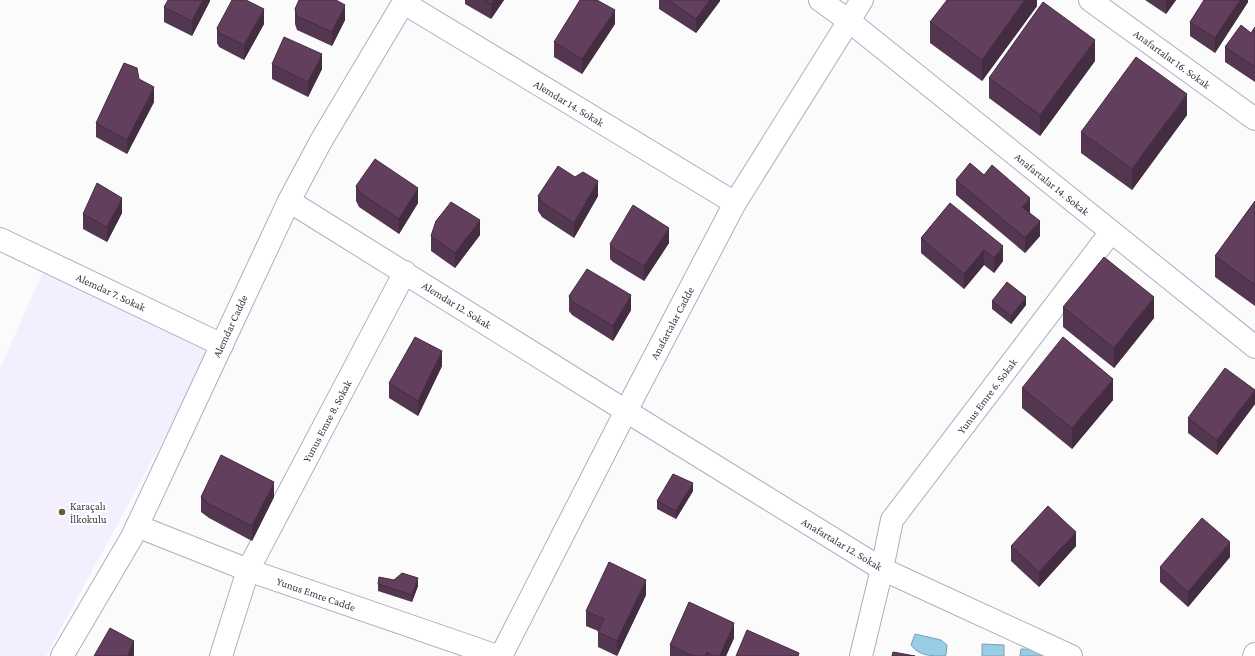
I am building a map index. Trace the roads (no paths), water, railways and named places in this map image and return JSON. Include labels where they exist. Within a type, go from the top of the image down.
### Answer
[{"type":"street","name":"Anafartalar 14. Sokak","points":[[820,0],[849,21],[1255,347]]},
{"type":"street","name":"Anafartalar Cadde","points":[[502,656],[626,411],[735,203],[862,0]]},
{"type":"street","name":"Anafartalar 16. Sokak","points":[[1090,0],[1255,119]]},
{"type":"street","name":"Alemdar Cadde","points":[[62,656],[132,537],[288,201],[321,141],[404,2]]},
{"type":"street","name":"Alemdar 14. Sokak","points":[[404,2],[735,203]]},
{"type":"street","name":"Alemdar 12. Sokak","points":[[288,201],[405,272],[626,411]]},
{"type":"street","name":"Yunus Emre 6. Sokak","points":[[862,656],[892,520],[1111,232]]},
{"type":"street","name":"Alemdar 7. Sokak","points":[[0,239],[222,345]]},
{"type":"street","name":"Yunus Emre 8. Sokak","points":[[221,656],[248,570],[405,272]]},
{"type":"street","name":"Anafartalar 12. Sokak","points":[[626,411],[882,569],[1071,656]]},
{"type":"street","name":"Yunus Emre Cadde","points":[[137,526],[248,570],[498,656]]},
{"type":"water","points":[[915,634],[941,640],[947,645],[946,655],[930,655],[921,653],[914,649],[911,645]]},
{"type":"water","points":[[982,644],[1004,645],[1004,656],[982,656]]},
{"type":"water","points":[[1021,649],[1042,650],[1042,656],[1020,656]]},
{"type":"place","name":"Karaçalı İlkokulu","points":[[62,512]]}]
